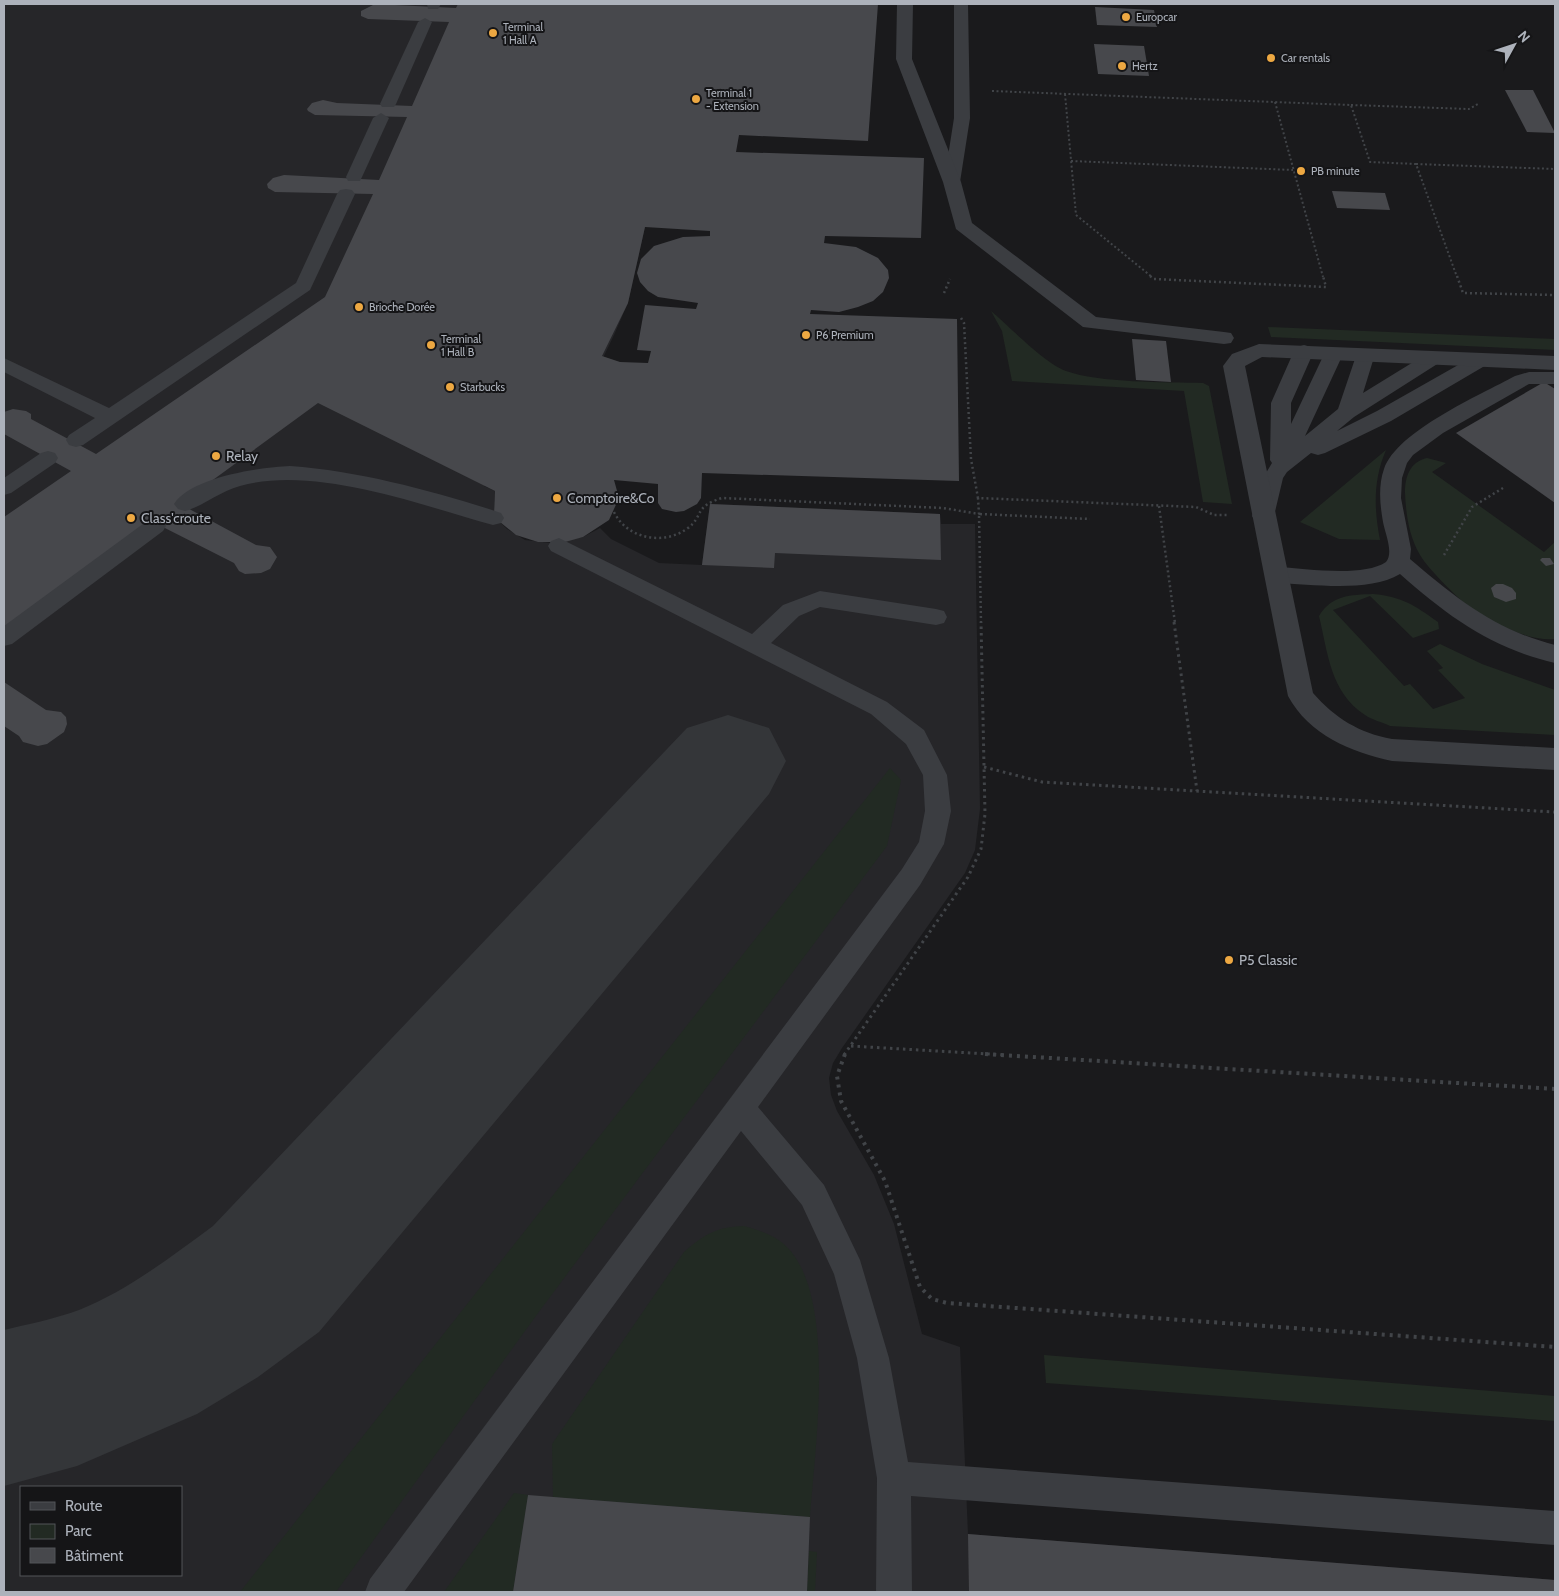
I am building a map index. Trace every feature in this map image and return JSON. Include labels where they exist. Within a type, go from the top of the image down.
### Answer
[{"type":"street","points":[[905,4],[904,59],[952,182],[963,225],[1090,323],[1224,338]]},
{"type":"street","points":[[1555,363],[1258,350],[1239,359],[1234,366],[1301,696],[1317,717],[1342,734],[1369,746],[1392,750],[1555,760]]},
{"type":"lane","points":[[952,182],[962,118],[961,4]]},
{"type":"lane","points":[[354,177],[425,22]]},
{"type":"lane","points":[[76,440],[304,286],[346,194]]},
{"type":"lane","points":[[1280,467],[1281,403],[1304,351]]},
{"type":"lane","points":[[1263,516],[1273,478],[1280,467],[1334,352]]},
{"type":"lane","points":[[1347,412],[1365,354]]},
{"type":"lane","points":[[1280,467],[1347,412],[1435,358]]},
{"type":"lane","points":[[1280,467],[1384,416],[1481,360]]},
{"type":"lane","points":[[4,364],[110,417]]},
{"type":"lane","points":[[1276,575],[1378,574],[1393,569],[1399,561],[1400,552],[1391,511],[1391,483],[1398,460],[1413,444],[1522,380],[1541,377],[1555,378]]},
{"type":"lane","points":[[4,488],[48,458]]},
{"type":"lane","points":[[185,504],[201,492],[250,475],[295,471],[353,480],[493,518]]},
{"type":"lane","points":[[4,638],[156,526]]},
{"type":"lane","points":[[383,1592],[911,877],[931,844],[938,811],[935,775],[915,737],[879,708],[559,546]]},
{"type":"lane","points":[[1399,561],[1468,620],[1493,634],[1529,649],[1555,654]]},
{"type":"lane","points":[[755,645],[790,609],[803,602],[820,599],[936,617]]},
{"type":"lane","points":[[740,1108],[813,1195],[849,1271],[873,1358],[894,1478],[894,1592]]},
{"type":"lane","points":[[894,1478],[1555,1528]]},
{"type":"path","points":[[962,90],[1469,109],[1478,104]]},
{"type":"path","points":[[1065,94],[1076,215],[1154,279],[1326,287],[1275,102]]},
{"type":"path","points":[[1350,105],[1370,162],[1555,169]]},
{"type":"path","points":[[1071,161],[1293,170]]},
{"type":"path","points":[[1416,164],[1464,293],[1555,296]]},
{"type":"path","points":[[944,293],[950,279]]},
{"type":"path","points":[[961,318],[964,323],[970,459],[978,498],[979,514],[985,814],[980,849],[968,877],[850,1046],[837,1076],[841,1101],[885,1181],[920,1287],[932,1299],[946,1303],[1555,1346]]},
{"type":"path","points":[[614,512],[617,521],[627,530],[644,536],[663,537],[679,533],[691,526],[699,508],[707,502],[722,498],[943,508],[979,514],[1090,519]]},
{"type":"path","points":[[978,498],[1196,507],[1214,514]]},
{"type":"path","points":[[1159,506],[1197,791]]},
{"type":"path","points":[[984,767],[1042,782],[1555,812]]},
{"type":"path","points":[[850,1046],[1555,1089]]},
{"type":"shaded area","points":[[4,4],[553,4],[537,47],[659,143],[645,227],[628,303],[581,404],[484,486],[495,491],[494,514],[500,522],[507,529],[525,540],[551,543],[583,537],[600,528],[611,539],[659,563],[702,565],[710,504],[940,514],[941,524],[975,524],[980,809],[975,850],[965,873],[842,1048],[833,1063],[829,1078],[831,1095],[837,1111],[874,1175],[894,1224],[922,1334],[960,1347],[968,1534],[1555,1580],[1555,1592],[4,1592]]},
{"type":"green space","points":[[991,311],[1038,353],[1057,367],[1066,371],[1114,380],[1203,383],[1209,386],[1232,504],[1203,502],[1184,391],[1012,381],[1002,331]]},
{"type":"green space","points":[[1268,327],[1555,339],[1555,350],[1271,337]]},
{"type":"green space","points":[[1386,450],[1379,472],[1376,495],[1380,540],[1339,539],[1300,522]]},
{"type":"green space","points":[[1427,458],[1446,463],[1432,472],[1544,552],[1555,542],[1555,639],[1536,638],[1525,635],[1504,627],[1476,612],[1446,586],[1424,561],[1416,548],[1411,533],[1407,517],[1405,493],[1407,476],[1413,466]]},
{"type":"green space","points":[[1373,594],[1392,597],[1408,603],[1438,622],[1439,629],[1413,638],[1370,596],[1333,610],[1404,686],[1410,684],[1433,709],[1465,698],[1438,670],[1443,668],[1427,651],[1440,644],[1482,664],[1555,690],[1555,735],[1390,726],[1365,715],[1353,706],[1344,695],[1332,671],[1319,616],[1324,609],[1336,600],[1349,596]]},
{"type":"green space","points":[[890,768],[901,780],[887,846],[541,1309],[336,1592],[240,1592]]},
{"type":"green space","points":[[744,1226],[779,1240],[790,1250],[807,1282],[814,1312],[818,1346],[819,1383],[810,1517],[553,1497],[552,1444],[684,1252],[698,1240],[711,1233],[726,1228]]},
{"type":"green space","points":[[1044,1355],[1555,1396],[1555,1421],[1046,1383]]},
{"type":"green space","points":[[514,1493],[528,1495],[513,1592],[444,1592]]},
{"type":"green space","points":[[809,1551],[817,1552],[815,1592],[807,1592]]},
{"type":"building","points":[[375,4],[456,8],[458,4],[878,4],[868,141],[739,135],[736,152],[924,158],[921,238],[825,236],[824,243],[856,247],[878,258],[888,270],[889,278],[883,292],[873,301],[858,307],[839,312],[811,310],[810,314],[957,319],[959,481],[702,473],[701,498],[697,504],[684,511],[676,512],[662,509],[658,503],[658,484],[614,480],[619,498],[609,520],[583,537],[565,542],[538,542],[516,535],[500,522],[494,514],[495,491],[318,403],[180,504],[256,545],[270,547],[277,557],[270,569],[261,573],[245,574],[239,571],[234,563],[155,523],[4,633],[4,517],[71,471],[4,434],[4,412],[13,409],[26,411],[31,414],[31,419],[96,454],[325,297],[373,194],[275,192],[268,188],[267,184],[273,178],[284,175],[379,180],[407,117],[315,115],[307,109],[312,103],[323,100],[337,103],[412,106],[449,22],[368,19],[361,16],[361,11]],"holes":[[[645,227],[710,231],[710,236],[683,237],[654,246],[641,259],[637,273],[640,282],[648,291],[658,297],[698,303],[696,309],[645,305],[637,350],[651,351],[648,363],[620,362],[602,356],[628,303]]]},
{"type":"building","name":"Europcar","points":[[1095,7],[1154,10],[1157,27],[1097,25]]},
{"type":"building","name":"Hertz","points":[[1094,44],[1144,46],[1149,76],[1098,74]]},
{"type":"building","points":[[1505,90],[1533,90],[1555,133],[1527,132]]},
{"type":"building","points":[[1332,191],[1385,193],[1390,210],[1337,208]]},
{"type":"building","points":[[1132,339],[1166,341],[1171,382],[1136,380]]},
{"type":"building","points":[[1544,382],[1555,389],[1555,503],[1456,433]]},
{"type":"building","points":[[710,504],[940,514],[941,560],[775,553],[774,568],[702,565]]},
{"type":"building","points":[[1542,558],[1550,558],[1554,564],[1546,566],[1540,560]]},
{"type":"building","points":[[1496,584],[1503,584],[1512,588],[1516,593],[1516,599],[1506,602],[1494,597],[1491,588]]},
{"type":"building","points":[[4,682],[46,710],[61,712],[66,717],[67,724],[64,732],[47,744],[38,746],[23,742],[19,736],[4,726]]},
{"type":"building","points":[[528,1495],[810,1517],[807,1592],[513,1592]]},
{"type":"building","points":[[968,1534],[1555,1580],[1555,1592],[969,1592]]},
{"type":"taxiway","points":[[4,1408],[77,1388],[143,1360],[205,1323],[266,1279],[728,761]]},
{"type":"place","name":"Europcar","points":[[1126,17]]},
{"type":"place","name":"Terminal 1 Hall A","points":[[493,33]]},
{"type":"place","name":"Car rentals","points":[[1271,58]]},
{"type":"place","name":"Hertz","points":[[1122,66]]},
{"type":"place","name":"Terminal 1 - Extension","points":[[696,99]]},
{"type":"place","name":"PB minute","points":[[1301,171]]},
{"type":"place","name":"Brioche Dorée","points":[[359,307]]},
{"type":"place","name":"P6 Premium","points":[[806,335]]},
{"type":"place","name":"Terminal 1 Hall B","points":[[431,345]]},
{"type":"place","name":"Starbucks","points":[[450,387]]},
{"type":"place","name":"Relay","points":[[216,456]]},
{"type":"place","name":"Comptoire&Co","points":[[557,498]]},
{"type":"place","name":"Class'croute","points":[[131,518]]},
{"type":"place","name":"P5 Classic","points":[[1229,960]]}]
